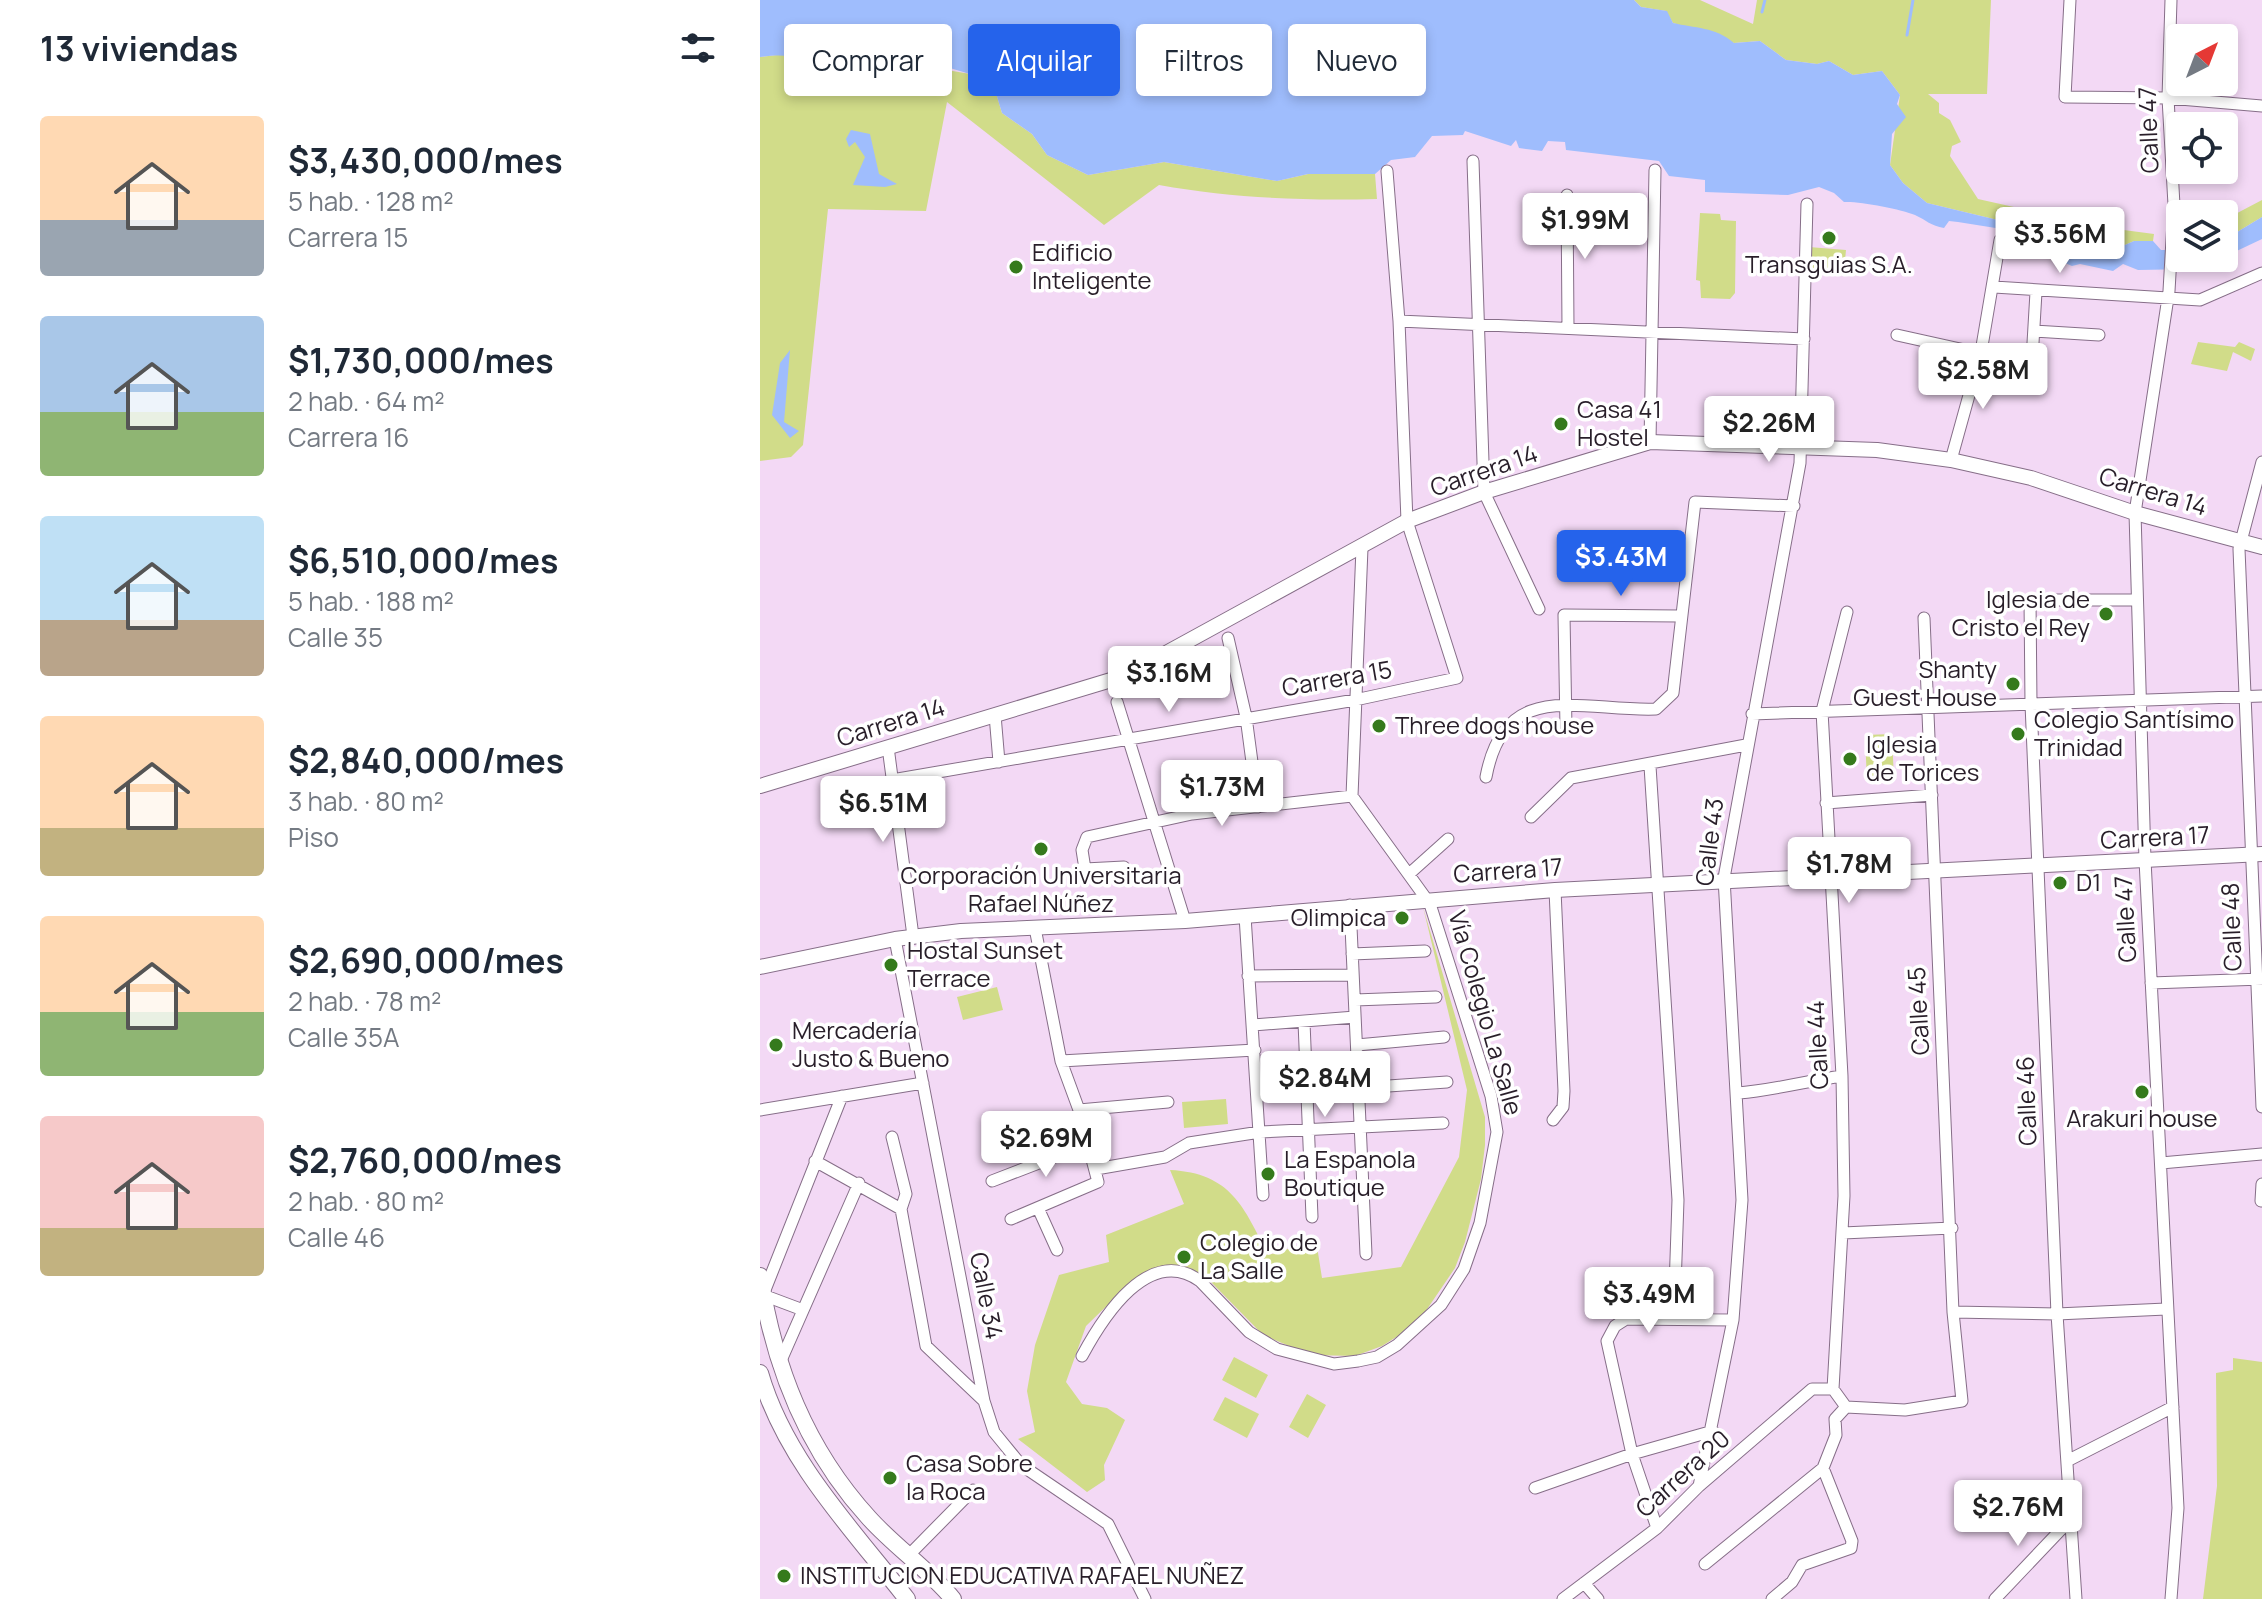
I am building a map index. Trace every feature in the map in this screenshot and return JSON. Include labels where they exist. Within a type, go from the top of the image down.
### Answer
[{"type":"highway","points":[[760,1276],[779,1365],[797,1411],[831,1469],[869,1519],[953,1599]]},
{"type":"highway","points":[[760,1373],[768,1398],[801,1462],[907,1599]]},
{"type":"main road","name":"Carrera 14","points":[[760,786],[1137,669],[1407,521],[1484,492],[1650,442],[1802,445],[1877,450],[1951,460],[2031,478],[2135,513],[2262,547]]},
{"type":"main road","name":"Carrera 17","points":[[760,967],[913,936],[1185,921],[1426,898],[1555,890],[2257,855]]},
{"type":"street","points":[[2070,0],[2065,97],[2168,98],[2262,106]]},
{"type":"street","name":"Calle 47","points":[[2171,0],[2168,98],[2174,205],[2172,245],[2168,295],[2135,513],[2145,860],[2178,1508],[2171,1599]]},
{"type":"street","points":[[1473,161],[1484,492],[1539,609]]},
{"type":"street","points":[[1650,442],[1655,170]]},
{"type":"street","points":[[1387,171],[1399,321],[1407,521]]},
{"type":"street","points":[[1567,195],[1568,327]]},
{"type":"street","name":"Calle 43","points":[[1699,1486],[1713,1431],[1733,1320],[1743,1198],[1724,883],[1746,745],[1794,506],[1802,445],[1807,204]]},
{"type":"street","points":[[1951,460],[1981,352],[2000,240]]},
{"type":"street","points":[[1994,287],[2036,292],[2168,295],[2200,300],[2262,273]]},
{"type":"street","points":[[1897,335],[2031,363],[2036,292]]},
{"type":"street","points":[[1399,321],[1804,339]]},
{"type":"street","points":[[2034,331],[2099,335]]},
{"type":"street","name":"Calle 48","points":[[2262,462],[2239,540],[2243,696],[2257,855],[2262,1107]]},
{"type":"street","points":[[1486,777],[1491,750],[1512,721],[1543,705],[1642,710],[1656,709],[1665,704],[1673,693],[1686,551],[1695,502],[1794,506]]},
{"type":"street","name":"Carrera 15","points":[[892,780],[1355,700],[1457,678],[1407,521]]},
{"type":"street","points":[[1647,546],[1686,551]]},
{"type":"street","points":[[1124,867],[1085,869],[1082,850],[1087,837],[1154,821],[1352,796],[1362,548]]},
{"type":"street","name":"Calle 46","points":[[2076,1599],[2057,1314],[2031,704],[2030,600],[2137,600]]},
{"type":"street","name":"Calle 44","points":[[1833,1389],[1843,1233],[1842,1076],[1822,711],[1847,612]]},
{"type":"street","points":[[1566,728],[1564,615],[1679,616]]},
{"type":"street","name":"Calle 45","points":[[1846,1407],[1905,1410],[1962,1401],[1953,1312],[1952,1228],[1924,618]]},
{"type":"street","points":[[1228,638],[1246,717],[1258,807]]},
{"type":"street","points":[[1752,714],[2262,696]]},
{"type":"street","points":[[1117,702],[1185,921]]},
{"type":"street","points":[[995,715],[999,762]]},
{"type":"street","points":[[1531,817],[1571,778],[1650,766],[1746,745]]},
{"type":"street","points":[[888,747],[913,936]]},
{"type":"street","points":[[1650,766],[1678,1200],[1674,1317]]},
{"type":"street","points":[[1826,803],[1932,795]]},
{"type":"street","name":"Vía Colegio La Salle","points":[[1082,1356],[1110,1310],[1159,1271],[1191,1274],[1249,1332],[1277,1349],[1334,1364],[1377,1357],[1423,1324],[1441,1305],[1464,1269],[1475,1243],[1497,1132],[1491,1096],[1426,898],[1352,796]]},
{"type":"street","points":[[1409,874],[1448,839]]},
{"type":"street","points":[[1553,1120],[1563,1107],[1564,1091],[1555,890]]},
{"type":"street","points":[[1350,905],[1366,1254]]},
{"type":"street","points":[[1245,916],[1263,1195]]},
{"type":"street","points":[[1035,928],[1061,1061],[1079,1110],[1097,1176]]},
{"type":"street","name":"Calle 34","points":[[895,939],[984,1401],[994,1432],[1021,1465],[1108,1524],[1145,1599]]},
{"type":"street","points":[[1352,954],[1425,951]]},
{"type":"street","points":[[1248,976],[1353,975]]},
{"type":"street","points":[[2151,983],[2259,979]]},
{"type":"street","points":[[1355,1000],[1436,997]]},
{"type":"street","points":[[1253,1025],[1355,1017]]},
{"type":"street","points":[[1304,1022],[1312,1217]]},
{"type":"street","points":[[1357,1045],[1444,1037]]},
{"type":"street","points":[[1061,1061],[1255,1050]]},
{"type":"street","points":[[1739,1093],[1782,1089],[1790,1084],[1842,1076]]},
{"type":"street","points":[[1359,1088],[1447,1082]]},
{"type":"street","points":[[760,1110],[923,1083]]},
{"type":"street","points":[[803,1310],[763,1295],[842,1096]]},
{"type":"street","points":[[1079,1110],[1168,1102]]},
{"type":"street","points":[[1011,1219],[1097,1176],[1165,1157],[1189,1143],[1260,1132],[1443,1123]]},
{"type":"street","points":[[892,1137],[906,1194],[901,1209],[926,1346],[984,1401]]},
{"type":"street","points":[[992,1181],[1088,1144]]},
{"type":"street","points":[[2161,1163],[2262,1154]]},
{"type":"street","points":[[815,1161],[901,1209]]},
{"type":"street","points":[[779,1365],[859,1183]]},
{"type":"street","points":[[2261,1201],[2262,1184]]},
{"type":"street","points":[[1038,1208],[1057,1250]]},
{"type":"street","points":[[1843,1233],[1952,1228]]},
{"type":"street","points":[[1953,1312],[2057,1314],[2166,1309]]},
{"type":"street","points":[[1657,1528],[1632,1454],[1607,1354],[1607,1341],[1615,1326],[1626,1319],[1674,1317],[1733,1320]]},
{"type":"street","name":"Carrera 20","points":[[1563,1599],[1657,1528],[1699,1486],[1812,1389],[1833,1389]]},
{"type":"street","points":[[1705,1564],[1823,1468],[1836,1435],[1835,1419],[1846,1407],[1833,1389]]},
{"type":"street","points":[[2069,1460],[2173,1407]]},
{"type":"street","points":[[1535,1488],[1632,1454],[1713,1431]]},
{"type":"street","points":[[1772,1599],[1792,1582],[1802,1565],[1851,1548],[1852,1541],[1823,1468]]},
{"type":"street","points":[[909,1555],[973,1490]]},
{"type":"street","points":[[1995,1599],[2070,1520]]},
{"type":"street","points":[[1584,1583],[1598,1599]]},
{"type":"green space","points":[[1634,0],[1700,0],[1753,24],[1757,0],[1991,0],[1987,94],[1928,94],[1939,103],[1939,113],[1950,120],[1961,142],[1952,146],[1950,156],[1978,199],[2054,216],[2078,215],[2101,227],[2154,234],[2153,241],[2134,241],[2125,245],[2105,235],[2052,233],[1927,203],[1903,183],[1890,165],[1900,95],[1882,71],[1853,75],[1829,61],[1817,64],[1786,60],[1760,41],[1734,43],[1673,23],[1666,11],[1641,7]]},
{"type":"green space","points":[[784,54],[784,96],[952,96],[952,71],[968,74],[968,96],[997,96],[1002,113],[1032,134],[1047,155],[1088,175],[1164,162],[1277,181],[1308,174],[1375,174],[1377,199],[1268,198],[1159,185],[1104,225],[947,102],[926,211],[828,209],[803,445],[791,457],[760,461],[760,57]]},
{"type":"green space","points":[[2262,200],[2262,217],[2238,232],[2238,213]]},
{"type":"green space","points":[[1700,213],[1720,214],[1721,220],[1736,221],[1735,293],[1730,299],[1701,298],[1700,281],[1696,280]]},
{"type":"green space","points":[[1809,247],[1846,250],[1844,271],[1808,268]]},
{"type":"green space","points":[[2198,342],[2235,347],[2239,342],[2255,349],[2251,361],[2233,352],[2227,371],[2191,364]]},
{"type":"green space","points":[[1892,734],[1894,781],[1867,782],[1865,735]]},
{"type":"green space","points":[[1423,907],[1485,1117],[1481,1179],[1455,1268],[1417,1324],[1382,1346],[1355,1356],[1311,1355],[1263,1335],[1211,1282],[1192,1269],[1179,1265],[1165,1266],[1125,1288],[1086,1326],[1066,1382],[1082,1404],[1107,1408],[1125,1420],[1104,1465],[1105,1480],[1087,1492],[1018,1439],[1035,1432],[1027,1391],[1035,1345],[1059,1275],[1109,1262],[1106,1235],[1184,1204],[1170,1170],[1208,1178],[1233,1196],[1243,1208],[1268,1255],[1316,1240],[1322,1278],[1401,1267],[1459,1157],[1467,1090]]},
{"type":"green space","points":[[997,987],[1003,1010],[963,1020],[957,997]]},
{"type":"green space","points":[[1226,1099],[1228,1124],[1184,1128],[1182,1102]]},
{"type":"green space","points":[[1234,1357],[1268,1375],[1256,1398],[1222,1380]]},
{"type":"green space","points":[[2233,1358],[2262,1362],[2262,1599],[2203,1599],[2217,1486],[2216,1373],[2233,1370]]},
{"type":"green space","points":[[1307,1394],[1326,1405],[1308,1438],[1289,1427]]},
{"type":"green space","points":[[1225,1397],[1259,1414],[1247,1438],[1213,1420]]},
{"type":"water","points":[[760,0],[1634,0],[1641,7],[1667,11],[1673,23],[1712,31],[1734,43],[1760,41],[1786,60],[1817,64],[1829,61],[1853,75],[1882,71],[1900,95],[1897,104],[1906,117],[1892,134],[1890,165],[1903,183],[1927,203],[2052,233],[2105,235],[2125,245],[2134,241],[2153,241],[2161,250],[2166,250],[2166,269],[2138,270],[2123,264],[2113,271],[2080,264],[2072,266],[2042,253],[2027,233],[1949,221],[1944,228],[1939,227],[1900,210],[1844,202],[1834,193],[1819,187],[1788,195],[1705,192],[1705,180],[1669,176],[1659,161],[1566,150],[1565,142],[1548,141],[1542,151],[1519,148],[1516,140],[1511,146],[1465,131],[1463,135],[1432,136],[1415,157],[1391,160],[1375,174],[1308,174],[1277,181],[1164,162],[1088,175],[1047,155],[1032,134],[1002,113],[997,96],[1120,96],[1120,24],[968,24],[968,73],[952,69],[952,24],[784,24],[784,56],[760,57]]},
{"type":"water","points":[[851,130],[870,134],[879,174],[897,184],[885,187],[853,185],[865,157],[855,142],[849,147],[846,139]]},
{"type":"water","points":[[2262,217],[2262,239],[2238,250],[2238,232]]},
{"type":"water","points":[[790,350],[784,422],[799,431],[790,438],[772,415],[780,363]]},
{"type":"waterway","points":[[1762,12],[1765,0]]},
{"type":"waterway","points":[[1907,35],[1913,0]]},
{"type":"place","name":"Transguias S.A.","points":[[1829,238]]},
{"type":"place","name":"Edificio Inteligente","points":[[1016,267]]},
{"type":"place","name":"Casa 41 Hostel","points":[[1561,424]]},
{"type":"place","name":"Iglesia de Cristo el Rey","points":[[2106,614]]},
{"type":"place","name":"Shanty Guest House","points":[[2013,684]]},
{"type":"place","name":"Three dogs house","points":[[1379,726]]},
{"type":"place","name":"Colegio Santísimo Trinidad","points":[[2018,734]]},
{"type":"place","name":"Iglesia de Torices","points":[[1850,759]]},
{"type":"place","name":"Corporación Universitaria Rafael Núñez","points":[[1041,849]]},
{"type":"place","name":"D1","points":[[2060,883]]},
{"type":"place","name":"Olimpica","points":[[1402,918]]},
{"type":"place","name":"Hostal Sunset Terrace","points":[[891,965]]},
{"type":"place","name":"Mercadería Justo & Bueno","points":[[776,1045]]},
{"type":"place","name":"Arakuri house","points":[[2142,1092]]},
{"type":"place","name":"La Espanola Boutique","points":[[1268,1174]]},
{"type":"place","name":"Colegio de La Salle","points":[[1184,1257]]},
{"type":"place","name":"Casa Sobre la Roca","points":[[890,1478]]},
{"type":"place","name":"INSTITUCION EDUCATIVA RAFAEL NUÑEZ","points":[[784,1576]]}]
